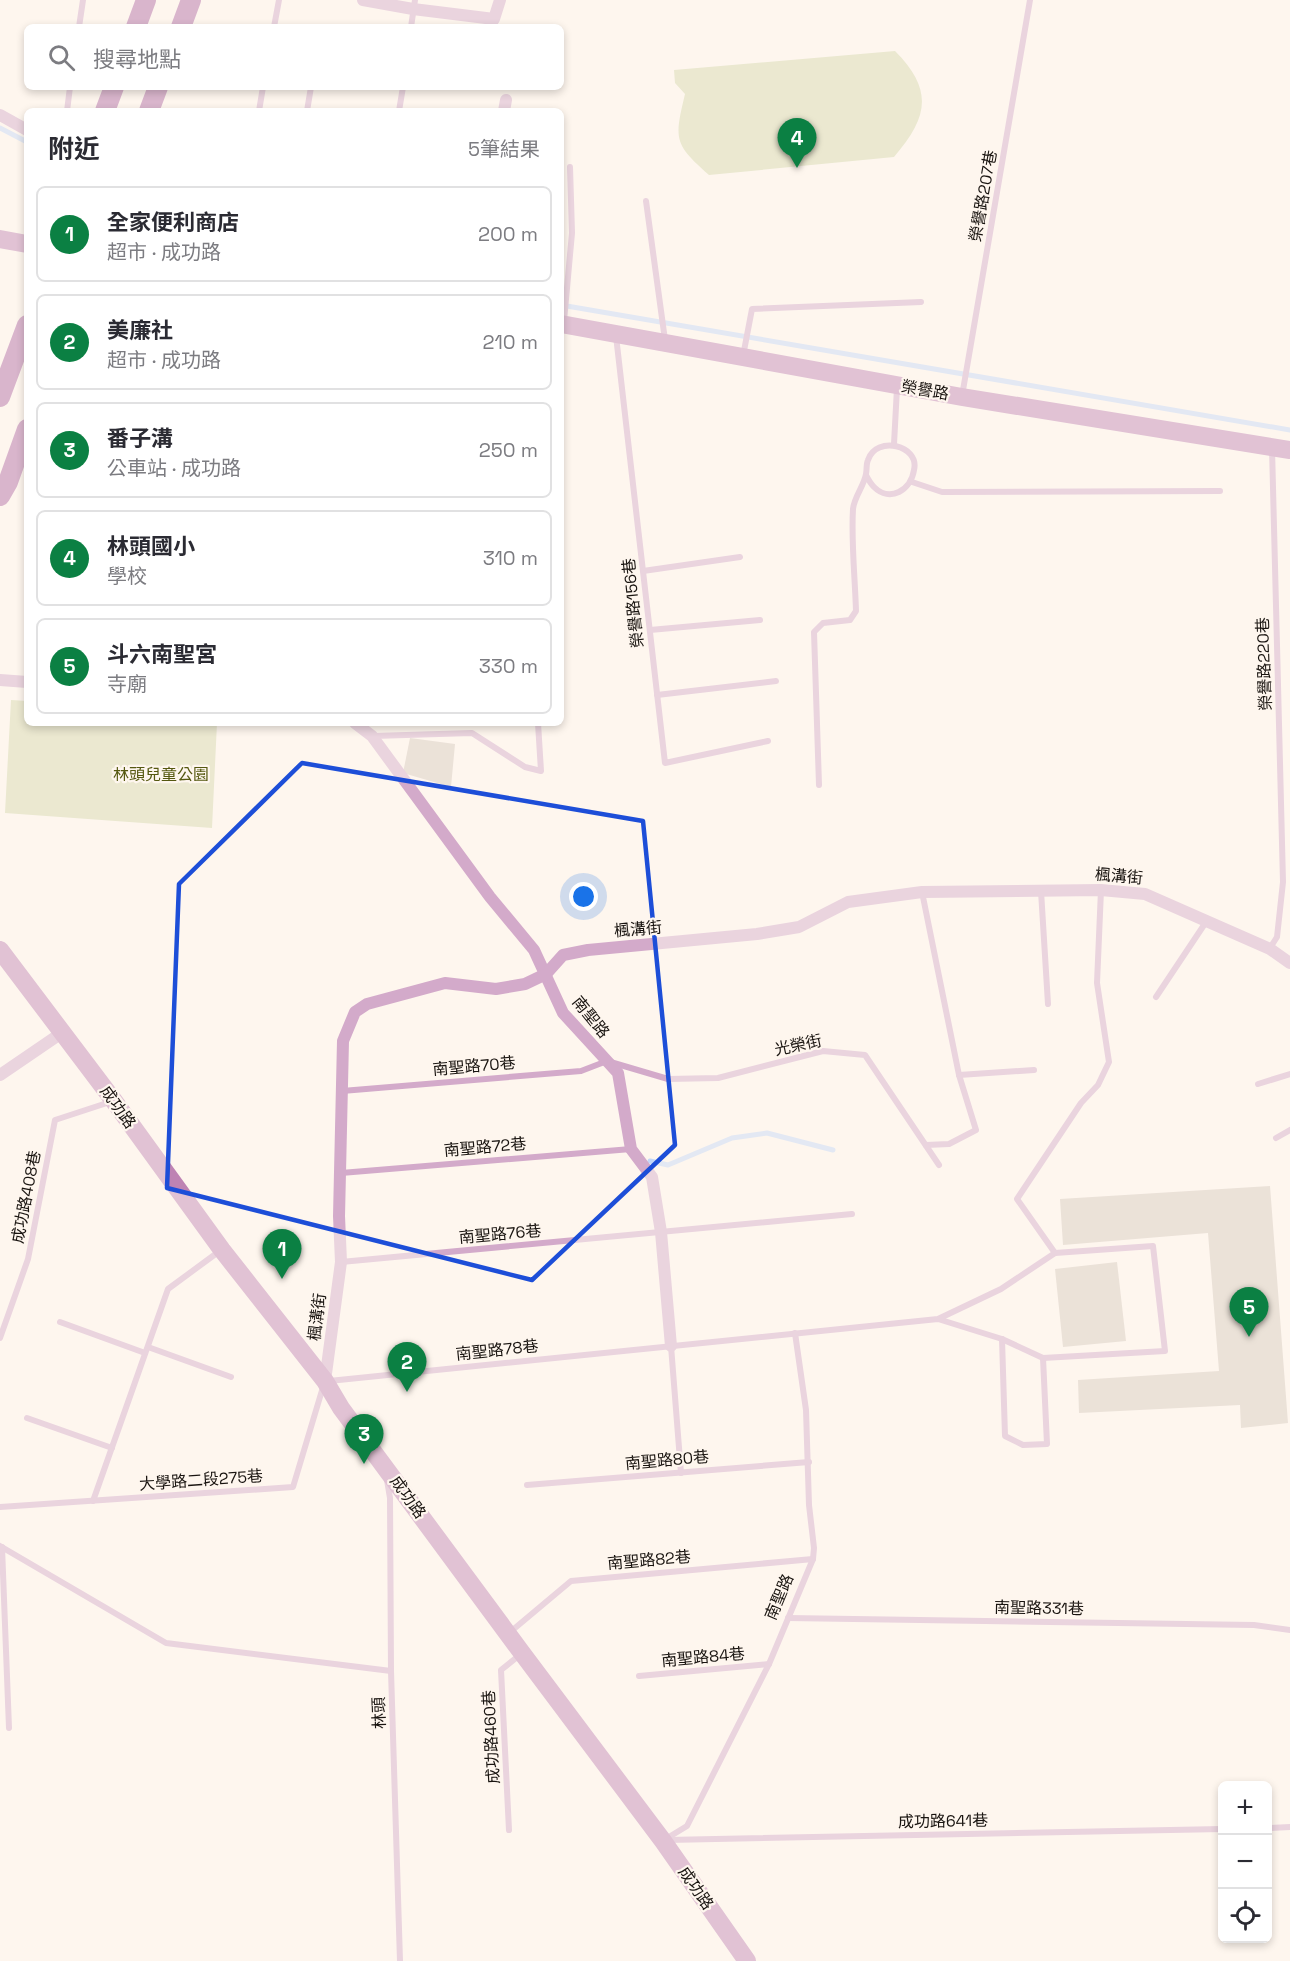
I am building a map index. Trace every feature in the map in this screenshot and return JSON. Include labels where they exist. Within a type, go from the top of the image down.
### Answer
[{"type":"main road","points":[[137,24],[146,0]]},
{"type":"main road","points":[[182,24],[191,0]]},
{"type":"main road","points":[[106,108],[113,90]]},
{"type":"main road","points":[[150,108],[157,90]]},
{"type":"main road","points":[[0,239],[24,243]]},
{"type":"main road","name":"榮譽路","points":[[564,325],[962,397],[1290,450]]},
{"type":"main road","points":[[0,397],[24,333]]},
{"type":"main road","points":[[0,496],[8,482],[24,437]]},
{"type":"main road","name":"成功路","points":[[0,950],[63,1032],[222,1250],[325,1381],[341,1408],[663,1840],[747,1961]]},
{"type":"street","points":[[363,0],[414,5],[494,19],[500,0]]},
{"type":"street","points":[[0,115],[24,128]]},
{"type":"street","points":[[0,680],[24,682]]},
{"type":"street","name":"南聖路","points":[[359,726],[372,736],[490,897],[534,950],[563,1013],[618,1073],[631,1149],[652,1177],[661,1232],[671,1346]]},
{"type":"street","name":"楓溝街","points":[[325,1381],[341,1262],[339,1216],[343,1041],[355,1012],[367,1004],[445,983],[496,988],[525,984],[546,974],[563,955],[600,949],[757,934],[799,927],[848,902],[922,892],[1101,890],[1145,894],[1270,949],[1290,963]]},
{"type":"street","points":[[0,1075],[63,1032]]},
{"type":"lane","points":[[79,24],[83,0]]},
{"type":"lane","points":[[275,24],[279,0]]},
{"type":"lane","name":"榮譽路207巷","points":[[962,397],[1030,0]]},
{"type":"lane","points":[[411,24],[414,5]]},
{"type":"lane","points":[[67,108],[70,90]]},
{"type":"lane","points":[[260,108],[262,90]]},
{"type":"lane","points":[[308,108],[310,90]]},
{"type":"lane","points":[[400,108],[402,90]]},
{"type":"lane","points":[[564,307],[572,233],[570,167]]},
{"type":"lane","points":[[646,201],[666,344]]},
{"type":"lane","points":[[743,357],[752,309],[921,302]]},
{"type":"lane","name":"榮譽路156巷","points":[[616,335],[665,763],[768,741]]},
{"type":"lane","points":[[894,444],[897,385]]},
{"type":"lane","points":[[819,785],[814,632],[823,623],[850,620],[856,610],[853,506],[866,475],[868,459],[878,447],[894,444],[908,452],[915,466],[912,482],[901,491],[887,494],[874,488],[866,475]]},
{"type":"lane","name":"榮譽路220巷","points":[[1270,949],[1277,937],[1287,881],[1272,447]]},
{"type":"lane","points":[[912,482],[942,492],[1220,491]]},
{"type":"lane","points":[[643,571],[740,557]]},
{"type":"lane","points":[[650,630],[760,620]]},
{"type":"lane","points":[[657,695],[776,681]]},
{"type":"lane","points":[[372,736],[472,733],[525,768],[541,771],[538,726]]},
{"type":"lane","points":[[1041,890],[1048,1004]]},
{"type":"lane","points":[[1055,1253],[1017,1199],[1081,1103],[1098,1085],[1109,1062],[1097,983],[1101,890]]},
{"type":"lane","points":[[922,892],[959,1075],[976,1130],[949,1144],[926,1145]]},
{"type":"lane","points":[[1156,997],[1206,922]]},
{"type":"lane","name":"光榮街","points":[[607,1061],[668,1079],[718,1078],[823,1051],[865,1055],[939,1165]]},
{"type":"lane","name":"南聖路70巷","points":[[342,1091],[581,1071],[607,1061]]},
{"type":"lane","points":[[959,1075],[1034,1070]]},
{"type":"lane","points":[[1258,1084],[1290,1074]]},
{"type":"lane","name":"成功路408巷","points":[[0,1338],[28,1259],[55,1120],[114,1101]]},
{"type":"lane","points":[[1276,1138],[1290,1130]]},
{"type":"lane","name":"南聖路72巷","points":[[341,1173],[631,1149]]},
{"type":"lane","name":"南聖路76巷","points":[[341,1262],[852,1214]]},
{"type":"lane","points":[[1153,1246],[1165,1351],[1043,1358],[1002,1339],[938,1319],[1001,1289],[1055,1253],[1153,1246]]},
{"type":"lane","points":[[93,1501],[168,1289],[222,1250]]},
{"type":"lane","name":"南聖路78巷","points":[[325,1381],[938,1319]]},
{"type":"lane","points":[[60,1322],[231,1377]]},
{"type":"lane","name":"南聖路","points":[[663,1840],[687,1826],[769,1664],[813,1559],[806,1410],[795,1332]]},
{"type":"lane","points":[[1002,1339],[1005,1436],[1023,1445],[1047,1444],[1043,1358]]},
{"type":"lane","points":[[671,1346],[681,1473]]},
{"type":"lane","name":"大學路二段275巷","points":[[0,1507],[293,1487],[325,1381]]},
{"type":"lane","points":[[27,1418],[112,1448]]},
{"type":"lane","name":"南聖路80巷","points":[[527,1485],[809,1462]]},
{"type":"lane","name":"林頭","points":[[384,1464],[390,1498],[391,1671],[400,1961]]},
{"type":"lane","points":[[1,1547],[166,1643],[391,1671]]},
{"type":"lane","points":[[1,1547],[9,1728]]},
{"type":"lane","name":"南聖路82巷","points":[[508,1634],[571,1581],[813,1559]]},
{"type":"lane","name":"南聖路331巷","points":[[788,1618],[1254,1625],[1290,1630]]},
{"type":"lane","name":"成功路460巷","points":[[509,1830],[501,1670],[522,1653]]},
{"type":"lane","name":"南聖路84巷","points":[[639,1676],[769,1664]]},
{"type":"lane","points":[[1272,1828],[1290,1827]]},
{"type":"lane","name":"成功路641巷","points":[[663,1840],[1218,1829]]},
{"type":"highlighted area","points":[[302,763],[643,821],[675,1145],[532,1280],[167,1188],[179,884]]},
{"type":"green space","points":[[895,51],[908,65],[916,79],[921,91],[922,104],[920,117],[914,129],[894,157],[709,175],[683,148],[679,122],[685,94],[675,83],[674,70]]},
{"type":"green space","name":"林頭兒童公園","points":[[11,700],[24,701],[24,726],[217,726],[212,828],[5,813]]},
{"type":"building","points":[[410,738],[455,744],[451,787],[403,773]]},
{"type":"building","points":[[1270,1186],[1288,1423],[1241,1428],[1240,1405],[1079,1413],[1078,1380],[1219,1371],[1208,1233],[1063,1245],[1060,1199]]},
{"type":"building","points":[[1117,1262],[1126,1341],[1063,1347],[1055,1269]]},
{"type":"waterway","points":[[0,128],[24,140]]},
{"type":"waterway","points":[[564,306],[1290,430]]},
{"type":"waterway","points":[[650,1161],[668,1165],[732,1138],[767,1133],[833,1150]]},
{"type":"place","name":"林頭國小","points":[[797,168]]},
{"type":"place","name":"全家便利商店","points":[[282,1279]]},
{"type":"place","name":"斗六南聖宮","points":[[1249,1337]]},
{"type":"place","name":"美廉社","points":[[407,1392]]},
{"type":"place","name":"番子溝","points":[[364,1464]]}]
